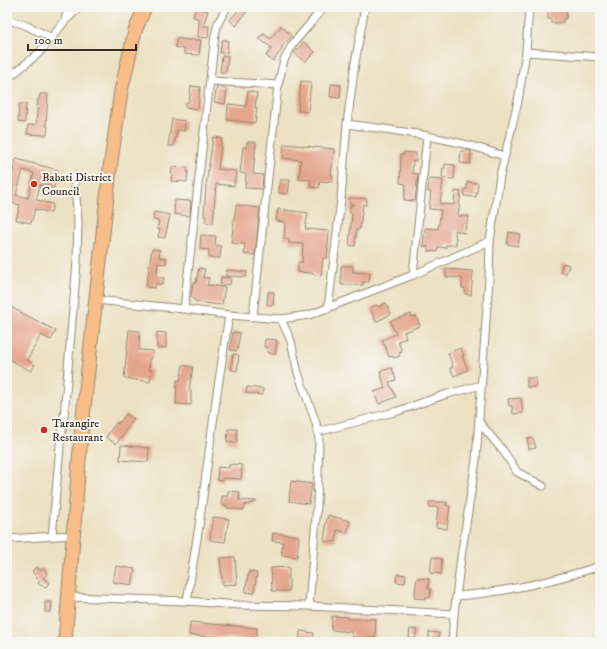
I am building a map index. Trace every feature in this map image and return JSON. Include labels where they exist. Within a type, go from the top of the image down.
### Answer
[{"type":"highway","points":[[65,642],[81,435],[107,191],[121,91],[135,31],[145,7]]},
{"type":"street","points":[[65,21],[68,7]]},
{"type":"street","points":[[7,79],[39,53],[65,21],[80,7]]},
{"type":"street","points":[[184,309],[215,35],[218,23],[227,7]]},
{"type":"street","points":[[253,316],[278,85],[284,60],[292,45],[324,7]]},
{"type":"street","points":[[328,308],[342,199],[347,124],[355,63],[365,7]]},
{"type":"street","points":[[452,642],[461,558],[476,460],[489,279],[490,242],[494,207],[504,156],[518,101],[526,52],[529,7]]},
{"type":"street","points":[[7,23],[11,21],[24,24],[52,38]]},
{"type":"street","points":[[526,52],[600,57]]},
{"type":"street","points":[[211,81],[278,85]]},
{"type":"street","points":[[347,124],[427,136],[461,143],[504,156]]},
{"type":"street","points":[[413,275],[427,136]]},
{"type":"street","points":[[52,537],[77,269],[78,220],[74,176]]},
{"type":"street","points":[[96,300],[229,315],[281,319],[309,315],[413,275],[490,242]]},
{"type":"street","points":[[187,601],[229,315]]},
{"type":"street","points":[[281,319],[291,341],[298,373],[316,423],[319,440],[317,505],[309,606]]},
{"type":"street","points":[[317,432],[398,411],[447,394],[482,385]]},
{"type":"street","points":[[479,422],[504,452],[517,472],[542,486]]},
{"type":"street","points":[[7,539],[73,536]]},
{"type":"street","points":[[457,596],[485,594],[516,588],[600,566]]},
{"type":"street","points":[[68,597],[187,601],[238,605],[309,606],[454,614]]},
{"type":"building","points":[[196,7],[208,11],[203,26],[209,26],[208,38],[198,37],[199,19],[193,17]]},
{"type":"building","points":[[241,7],[250,7],[236,26],[230,20]]},
{"type":"building","points":[[552,7],[567,7],[566,19],[563,19],[563,23],[551,23],[551,19],[548,19],[548,10],[552,11]]},
{"type":"building","points":[[281,26],[292,36],[281,47],[283,48],[273,61],[266,56],[272,48],[258,38],[264,34],[270,39]]},
{"type":"building","points":[[177,38],[186,40],[201,40],[199,55],[184,54],[184,49],[175,47]]},
{"type":"building","points":[[222,40],[228,40],[227,53],[220,53]]},
{"type":"building","points":[[304,42],[315,52],[305,62],[294,53]]},
{"type":"building","points":[[222,56],[228,56],[226,72],[220,72]]},
{"type":"building","points":[[301,81],[311,82],[308,112],[298,111]]},
{"type":"building","points":[[331,84],[341,85],[340,98],[330,97]]},
{"type":"building","points":[[191,86],[200,87],[198,109],[185,107],[186,102],[189,102]]},
{"type":"building","points":[[217,87],[227,89],[225,104],[214,102]]},
{"type":"building","points":[[248,91],[257,93],[255,123],[227,120],[228,104],[246,106]]},
{"type":"building","points":[[40,94],[48,94],[46,126],[48,126],[47,135],[27,134],[28,125],[36,125],[38,99]]},
{"type":"building","points":[[19,104],[26,104],[25,123],[18,122]]},
{"type":"building","points":[[172,119],[185,121],[184,131],[177,130],[174,146],[168,146]]},
{"type":"building","points":[[213,137],[222,138],[218,169],[236,171],[234,186],[216,184],[213,224],[205,222],[206,216],[204,216],[206,186]]},
{"type":"building","points":[[247,142],[256,142],[253,174],[263,175],[262,189],[245,188],[246,174],[240,173],[243,147],[247,147]]},
{"type":"building","points":[[284,144],[334,149],[331,175],[333,175],[332,182],[320,181],[319,188],[310,187],[311,180],[299,179],[301,160],[283,158]]},
{"type":"building","points":[[461,151],[471,151],[470,164],[460,163]]},
{"type":"building","points":[[404,152],[416,153],[416,161],[413,161],[412,173],[418,174],[415,201],[404,200],[406,184],[400,183],[401,154],[404,155]]},
{"type":"building","points":[[16,159],[58,170],[54,188],[40,185],[36,200],[53,204],[51,213],[35,209],[31,223],[16,220],[20,205],[7,202],[7,194]],"holes":[[[23,170],[34,173],[28,198],[16,195]]]},
{"type":"building","points":[[445,164],[455,165],[454,179],[442,178]]},
{"type":"building","points":[[172,167],[188,168],[187,182],[171,181]]},
{"type":"building","points":[[429,179],[443,180],[440,204],[454,205],[455,191],[461,192],[458,216],[469,216],[464,233],[455,230],[456,245],[446,245],[446,248],[438,247],[437,252],[428,251],[428,247],[423,246],[425,228],[438,229],[441,210],[429,209],[431,192],[428,192]]},
{"type":"building","points":[[280,180],[290,180],[288,194],[279,193]]},
{"type":"building","points":[[467,182],[478,183],[476,197],[464,196],[464,189],[467,189]]},
{"type":"building","points":[[350,198],[367,199],[366,205],[363,204],[360,229],[357,229],[355,246],[349,245],[352,213],[350,213],[350,205],[353,206],[353,204],[349,203]]},
{"type":"building","points":[[175,200],[191,201],[190,216],[174,214]]},
{"type":"building","points":[[236,205],[260,208],[255,255],[244,254],[245,244],[231,243]]},
{"type":"building","points":[[278,209],[308,213],[305,229],[329,231],[327,258],[323,258],[321,276],[311,273],[298,272],[298,262],[302,263],[303,244],[289,243],[289,239],[284,239],[285,222],[276,221]]},
{"type":"building","points":[[154,212],[170,215],[165,238],[158,237],[160,229],[157,229],[159,221],[153,220]]},
{"type":"building","points":[[509,232],[520,234],[518,246],[507,244]]},
{"type":"building","points":[[201,235],[216,236],[215,245],[221,246],[220,258],[209,258],[209,250],[200,249]]},
{"type":"building","points":[[152,249],[160,250],[159,257],[166,258],[166,264],[158,263],[157,276],[164,278],[162,285],[156,283],[155,288],[146,287]]},
{"type":"building","points":[[563,263],[569,265],[566,274],[560,272]]},
{"type":"building","points":[[341,266],[353,266],[353,272],[370,273],[369,282],[363,282],[363,285],[341,285]]},
{"type":"building","points":[[199,268],[205,269],[203,277],[209,278],[207,285],[225,287],[222,305],[196,302],[191,296],[193,283],[196,283]]},
{"type":"building","points":[[446,269],[473,271],[471,295],[465,294],[465,288],[462,288],[462,278],[446,277]]},
{"type":"building","points":[[227,270],[247,272],[246,277],[226,276]]},
{"type":"building","points":[[221,277],[231,278],[230,285],[220,284]]},
{"type":"building","points":[[268,292],[274,292],[273,305],[267,305]]},
{"type":"building","points":[[386,303],[391,314],[376,322],[370,308],[377,305],[378,307]]},
{"type":"building","points":[[11,307],[56,331],[51,340],[41,335],[27,360],[35,365],[31,371],[7,358],[7,315]]},
{"type":"building","points":[[411,314],[412,317],[416,316],[420,326],[404,332],[406,338],[398,341],[402,352],[399,353],[400,356],[394,358],[393,356],[389,357],[382,340],[396,334],[390,321]]},
{"type":"building","points":[[129,330],[140,331],[139,350],[153,351],[152,358],[150,358],[149,370],[152,370],[150,382],[124,378]]},
{"type":"building","points":[[157,332],[166,333],[166,348],[157,348]]},
{"type":"building","points":[[233,332],[240,333],[237,351],[230,350]]},
{"type":"building","points":[[265,339],[277,340],[275,355],[267,352],[268,347],[264,347]]},
{"type":"building","points":[[461,348],[464,356],[462,356],[468,370],[454,376],[450,368],[453,367],[448,353]]},
{"type":"building","points":[[233,354],[239,355],[237,371],[231,370]]},
{"type":"building","points":[[183,365],[193,367],[189,390],[191,390],[191,405],[176,404],[177,380],[180,381]]},
{"type":"building","points":[[392,368],[396,380],[389,382],[396,397],[379,404],[374,392],[385,388],[380,371]]},
{"type":"building","points":[[527,378],[536,378],[536,387],[527,387]]},
{"type":"building","points":[[247,387],[263,389],[262,395],[246,393]]},
{"type":"building","points":[[521,398],[523,413],[513,414],[512,406],[509,406],[508,399]]},
{"type":"building","points":[[126,414],[134,419],[116,444],[106,437],[116,423],[119,423]]},
{"type":"building","points":[[228,429],[237,429],[237,443],[227,442]]},
{"type":"building","points":[[533,438],[536,448],[529,449],[527,439]]},
{"type":"building","points":[[121,445],[149,448],[148,462],[120,460]]},
{"type":"building","points":[[229,465],[242,465],[241,479],[223,478],[223,481],[217,480],[218,467],[229,468]]},
{"type":"building","points":[[291,481],[312,484],[309,504],[289,501]]},
{"type":"building","points":[[228,491],[240,492],[239,500],[256,502],[245,505],[244,510],[227,508],[227,506],[221,505],[222,496],[228,496]]},
{"type":"building","points":[[429,502],[447,502],[446,505],[450,506],[447,529],[436,527],[438,507],[429,507]]},
{"type":"building","points":[[328,515],[350,521],[347,533],[337,530],[336,542],[324,541]]},
{"type":"building","points":[[213,517],[229,519],[225,542],[210,540]]},
{"type":"building","points":[[273,533],[299,536],[297,557],[281,555],[283,542],[272,541]]},
{"type":"building","points":[[235,557],[237,584],[223,585],[220,558]]},
{"type":"building","points":[[432,557],[442,559],[441,574],[430,573]]},
{"type":"building","points":[[116,566],[135,569],[132,585],[113,582]]},
{"type":"building","points":[[36,567],[40,570],[44,568],[47,574],[43,578],[49,583],[45,588],[38,583],[40,580],[39,581],[32,571]]},
{"type":"building","points":[[289,567],[289,591],[272,591],[271,568]]},
{"type":"building","points":[[249,571],[257,573],[254,593],[245,592]]},
{"type":"building","points":[[397,574],[406,575],[405,583],[396,582]]},
{"type":"building","points":[[417,578],[429,579],[428,589],[431,589],[430,598],[414,598]]},
{"type":"building","points":[[45,602],[52,602],[51,612],[45,612]]},
{"type":"building","points":[[332,616],[348,617],[348,619],[376,619],[375,638],[352,637],[352,632],[331,630]]},
{"type":"building","points":[[190,622],[257,628],[256,640],[189,635]]},
{"type":"building","points":[[410,629],[417,630],[415,639],[409,638]]},
{"type":"building","points":[[300,631],[314,633],[313,642],[299,642]]},
{"type":"building","points":[[429,632],[439,633],[438,642],[429,642]]},
{"type":"place","name":"Babati District Council","points":[[34,184]]},
{"type":"place","name":"Tarangire Restaurant","points":[[44,430]]}]
